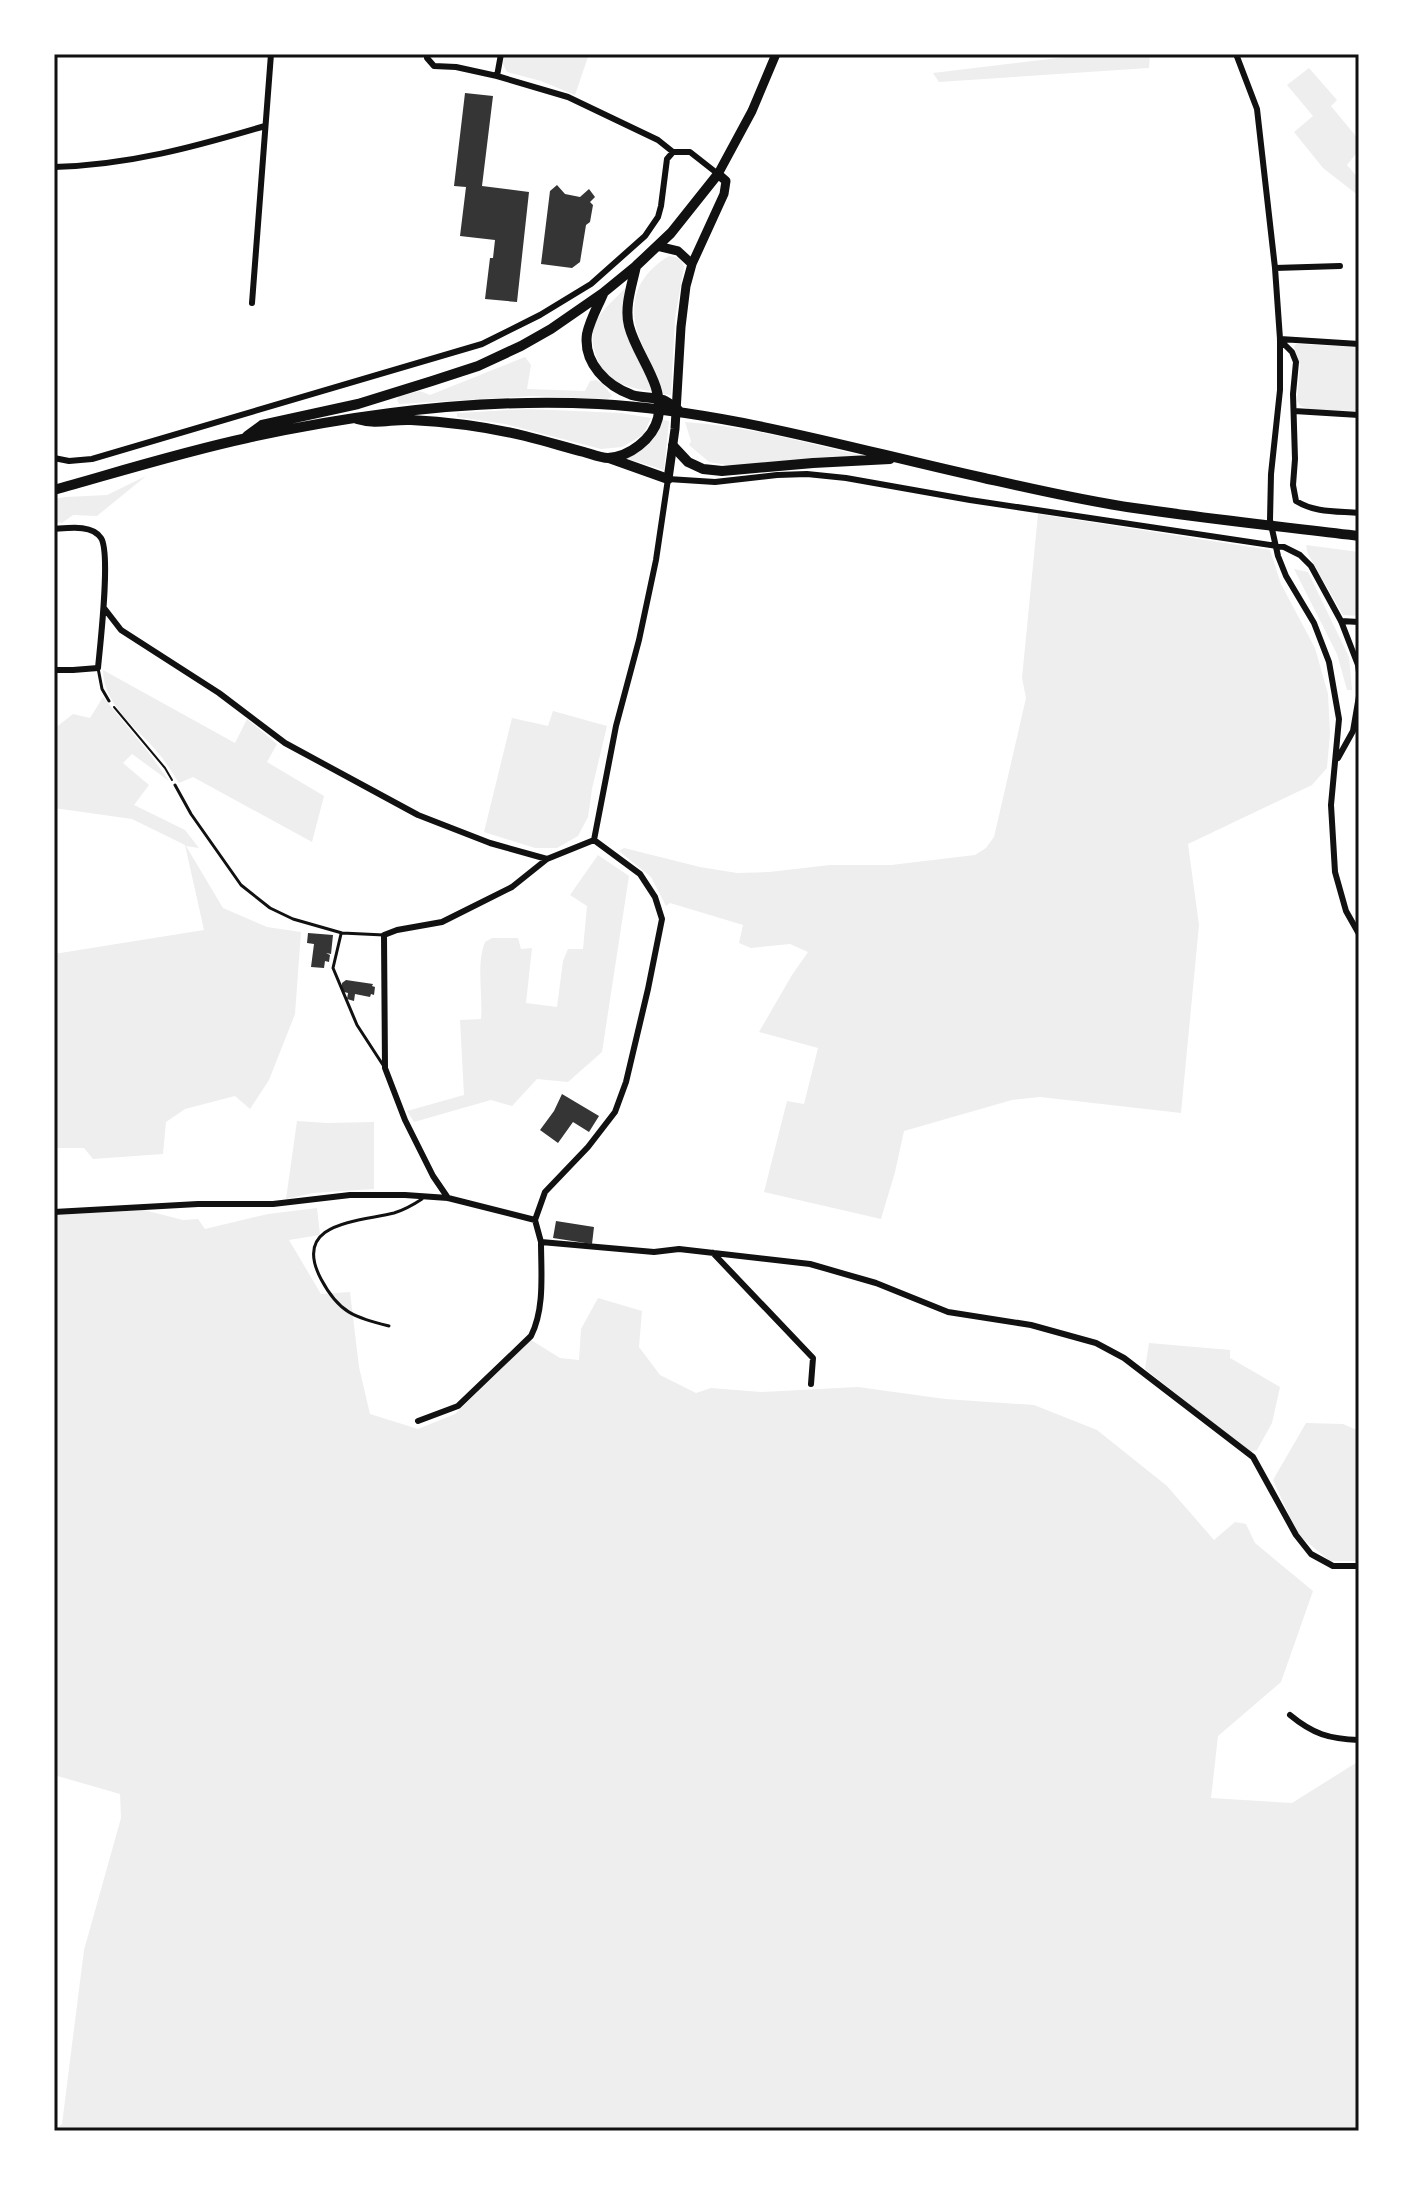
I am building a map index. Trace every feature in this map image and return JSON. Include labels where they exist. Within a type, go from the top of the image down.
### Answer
[{"type":"main road","points":[[244,438],[262,425],[358,404],[478,366],[551,329],[603,293],[657,246],[685,217],[718,174],[752,111],[776,54]]},
{"type":"main road","points":[[351,417],[371,424],[407,420],[493,429],[607,458],[668,479],[682,307],[692,264],[724,194],[726,181],[718,174]]},
{"type":"main road","points":[[657,246],[678,251],[692,264]]},
{"type":"main road","points":[[607,458],[630,452],[644,441],[658,418],[656,387],[628,324],[636,266]]},
{"type":"main road","points":[[603,293],[587,335],[587,350],[593,364],[604,379],[633,395],[664,400],[680,412]]},
{"type":"main road","points":[[54,490],[244,438],[351,417],[498,404],[583,404],[705,415],[1130,508],[1359,536]]},
{"type":"main road","points":[[673,446],[688,462],[703,469],[722,471],[902,459]]},
{"type":"street","points":[[252,303],[271,54]]},
{"type":"street","points":[[427,54],[434,66],[456,67],[497,76],[568,97],[658,140],[673,152],[690,152],[718,174]]},
{"type":"street","points":[[497,76],[501,54]]},
{"type":"street","points":[[1236,54],[1257,109],[1275,268],[1280,390],[1271,474],[1270,520],[1286,576],[1314,623],[1329,662],[1339,719],[1331,805],[1335,872],[1346,911],[1359,934]]},
{"type":"street","points":[[54,167],[138,159],[265,126]]},
{"type":"street","points":[[54,458],[69,461],[92,459],[482,344],[540,315],[591,284],[645,236],[658,217],[667,159],[673,152]]},
{"type":"street","points":[[1275,268],[1340,266]]},
{"type":"street","points":[[1280,339],[1359,344]]},
{"type":"street","points":[[1280,339],[1292,352],[1296,362],[1293,485],[1296,501],[1317,510],[1359,513]]},
{"type":"street","points":[[1294,411],[1359,415]]},
{"type":"street","points":[[594,840],[616,726],[656,560],[668,479],[715,482],[807,474],[846,478],[970,500],[1284,547],[1300,555],[1311,566],[1341,621],[1359,672]]},
{"type":"street","points":[[54,529],[88,530],[102,539],[106,554],[98,668],[54,670]]},
{"type":"street","points":[[104,608],[121,630],[219,693],[285,743],[418,815],[490,843],[547,859]]},
{"type":"street","points":[[1341,621],[1359,622]]},
{"type":"street","points":[[1336,761],[1353,731],[1359,696]]},
{"type":"street","points":[[448,1198],[433,1176],[405,1120],[385,1068],[384,935],[442,922],[512,887],[547,859],[594,840]]},
{"type":"street","points":[[418,1421],[458,1406],[531,1336],[540,1308],[541,1242],[535,1220],[545,1192],[588,1147],[615,1112],[626,1082],[662,919],[655,897],[640,874],[594,840]]},
{"type":"street","points":[[54,1212],[198,1204],[273,1204],[350,1195],[424,1196],[448,1198],[535,1220]]},
{"type":"street","points":[[541,1242],[654,1252],[679,1249],[810,1264],[876,1283],[948,1312],[1031,1325],[1096,1343],[1124,1358],[1253,1457],[1296,1535],[1311,1554],[1333,1566],[1359,1566]]},
{"type":"street","points":[[713,1253],[813,1358],[811,1384]]},
{"type":"street","points":[[1290,1715],[1309,1730],[1336,1739],[1359,1740]]},
{"type":"lane","points":[[98,668],[102,689],[109,701]]},
{"type":"lane","points":[[175,785],[191,814],[241,885],[270,908],[293,919],[342,933],[384,935]]},
{"type":"lane","points":[[342,933],[333,968],[357,1025],[385,1068]]},
{"type":"lane","points":[[389,1326],[358,1318],[333,1299],[316,1269],[313,1254],[318,1237],[333,1227],[399,1211],[424,1196]]},
{"type":"path","points":[[109,701],[165,768],[175,785]]},
{"type":"shaded area","points":[[504,54],[589,54],[575,95],[507,72],[503,64]]},
{"type":"shaded area","points":[[1091,54],[1150,54],[1149,68],[939,82],[933,73]]},
{"type":"shaded area","points":[[1309,68],[1337,100],[1331,106],[1359,140],[1359,150],[1347,165],[1359,179],[1359,196],[1323,168],[1294,132],[1313,116],[1287,85]]},
{"type":"shaded area","points":[[669,256],[679,259],[684,267],[675,318],[671,395],[662,394],[636,328],[634,315],[639,287],[652,269]]},
{"type":"shaded area","points":[[625,288],[623,312],[652,391],[624,385],[609,376],[598,362],[594,348],[596,321]]},
{"type":"shaded area","points":[[1296,344],[1359,347],[1359,411],[1311,410],[1301,406],[1297,401],[1300,365],[1294,347]]},
{"type":"shaded area","points":[[525,357],[531,365],[527,389],[585,391],[590,381],[596,380],[612,396],[608,399],[533,396],[399,404],[397,400],[399,396],[420,391],[430,395]]},
{"type":"shaded area","points":[[528,409],[621,413],[651,418],[643,435],[622,447],[601,449],[505,424],[457,417],[457,413]]},
{"type":"shaded area","points":[[662,420],[669,421],[664,470],[625,458],[648,443]]},
{"type":"shaded area","points":[[685,422],[752,431],[863,456],[733,466],[709,462],[689,445],[691,441]]},
{"type":"shaded area","points":[[146,476],[97,516],[73,515],[62,523],[54,522],[54,499],[107,495]]},
{"type":"shaded area","points":[[1038,514],[1270,550],[1281,584],[1315,648],[1328,694],[1330,733],[1327,768],[1312,785],[1188,844],[1199,925],[1181,1113],[1040,1097],[1012,1100],[904,1131],[881,1219],[764,1192],[787,1101],[804,1104],[818,1048],[759,1032],[808,952],[790,944],[751,948],[739,943],[743,925],[670,903],[666,906],[651,877],[619,851],[624,848],[737,873],[830,865],[891,865],[975,855],[986,848],[994,837],[1026,698],[1022,678]]},
{"type":"shaded area","points":[[1306,545],[1359,552],[1359,616],[1343,615],[1308,554]]},
{"type":"shaded area","points":[[1294,569],[1308,572],[1349,657],[1352,690],[1347,690],[1337,654]]},
{"type":"shaded area","points":[[103,670],[235,743],[247,719],[277,744],[267,762],[324,796],[312,842],[193,777],[179,783],[160,755],[114,703],[104,682]]},
{"type":"shaded area","points":[[103,697],[169,781],[132,754],[123,763],[149,785],[134,805],[185,830],[199,848],[186,846],[223,908],[267,927],[301,932],[295,1014],[269,1080],[250,1109],[235,1096],[185,1109],[166,1122],[163,1154],[93,1159],[84,1148],[54,1148],[54,954],[204,930],[185,845],[132,819],[54,808],[54,729],[73,714],[90,718]]},
{"type":"shaded area","points":[[553,711],[607,726],[588,817],[578,836],[557,848],[535,848],[484,832],[512,718],[548,726]]},
{"type":"shaded area","points":[[598,855],[629,876],[602,1052],[568,1082],[537,1079],[512,1106],[491,1100],[414,1122],[407,1111],[464,1095],[460,1020],[481,1019],[480,970],[485,942],[492,938],[518,938],[521,949],[532,948],[526,1003],[557,1007],[563,961],[568,949],[583,949],[587,906],[570,895]]},
{"type":"shaded area","points":[[297,1121],[374,1122],[374,1189],[313,1193],[286,1199]]},
{"type":"shaded area","points":[[317,1208],[320,1235],[289,1240],[321,1294],[350,1292],[359,1367],[370,1414],[418,1429],[455,1414],[531,1340],[560,1358],[579,1360],[581,1329],[598,1298],[642,1311],[639,1347],[660,1375],[696,1393],[711,1388],[761,1392],[858,1387],[945,1399],[1034,1405],[1097,1430],[1167,1486],[1214,1540],[1235,1522],[1246,1524],[1255,1543],[1313,1591],[1281,1682],[1218,1736],[1211,1798],[1292,1803],[1359,1761],[1359,2131],[54,2131],[62,2124],[84,1950],[121,1818],[120,1794],[54,1775],[54,1215],[144,1210],[183,1220],[198,1219],[205,1229],[268,1214]]},
{"type":"shaded area","points":[[1149,1343],[1230,1350],[1230,1358],[1280,1387],[1272,1423],[1257,1450],[1250,1452],[1145,1369]]},
{"type":"shaded area","points":[[1306,1423],[1343,1424],[1359,1431],[1359,1561],[1330,1561],[1298,1535],[1273,1480]]},
{"type":"building","points":[[465,93],[493,96],[482,186],[529,192],[517,302],[485,299],[495,240],[460,236],[466,187],[454,186]]},
{"type":"building","points":[[557,185],[565,194],[580,197],[589,189],[595,197],[590,202],[593,205],[580,262],[572,268],[541,264],[550,191]]},
{"type":"building","points":[[308,933],[333,935],[331,954],[326,953],[330,955],[329,962],[325,961],[324,968],[311,967],[314,944],[307,943]]},
{"type":"building","points":[[346,980],[373,984],[374,995],[355,994],[354,1001],[347,999],[348,993],[341,989]]},
{"type":"building","points":[[562,1094],[599,1116],[589,1132],[573,1122],[558,1143],[540,1130]]},
{"type":"building","points":[[556,1221],[594,1227],[592,1244],[553,1238]]}]
